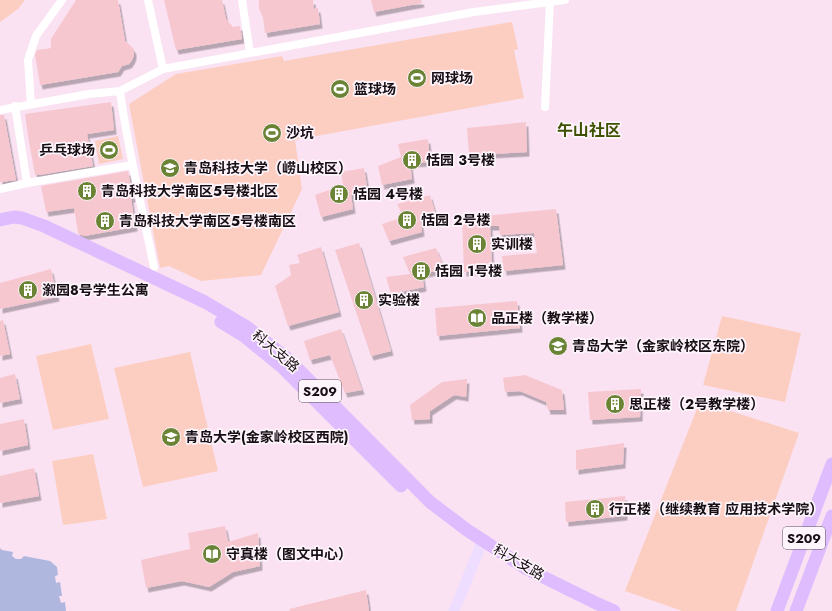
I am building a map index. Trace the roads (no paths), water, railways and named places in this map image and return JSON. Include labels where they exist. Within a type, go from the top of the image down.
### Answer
[{"type":"main road","name":"科大支路","points":[[0,220],[22,218],[44,226],[205,302],[247,327],[288,359],[430,502],[481,544],[521,575],[592,611]]},
{"type":"main road","name":"科大支路","points":[[0,230],[14,226],[22,227],[46,236],[201,310],[244,336],[282,367],[423,508],[462,537],[481,544],[527,569],[614,611]]},
{"type":"main road","name":"S209","points":[[777,611],[832,464]]},
{"type":"main road","name":"S209","points":[[796,611],[832,516]]},
{"type":"street","points":[[31,104],[28,60],[36,36],[62,0]]},
{"type":"street","points":[[148,0],[163,69]]},
{"type":"street","points":[[242,0],[250,53]]},
{"type":"street","points":[[0,110],[15,106],[89,94],[120,91],[163,69],[474,12],[565,0]]},
{"type":"street","points":[[545,107],[550,1]]},
{"type":"street","points":[[120,91],[132,165],[154,267]]},
{"type":"street","points":[[15,106],[28,183]]},
{"type":"street","points":[[0,189],[132,165]]},
{"type":"street","points":[[454,611],[481,544]]},
{"type":"water","points":[[0,548],[2,550],[13,552],[12,556],[16,559],[21,559],[24,556],[50,561],[57,567],[58,575],[55,576],[56,583],[60,582],[62,596],[59,596],[61,603],[65,602],[66,611],[0,611]]},
{"type":"place","name":"网球场","points":[[417,78]]},
{"type":"place","name":"篮球场","points":[[340,89]]},
{"type":"place","name":"沙坑","points":[[272,133]]},
{"type":"place","name":"乒乓球场","points":[[109,150]]},
{"type":"place","name":"恬园 3号楼","points":[[412,160]]},
{"type":"place","name":"青岛科技大学（崂山校区）","points":[[170,168]]},
{"type":"place","name":"青岛科技大学南区5号楼北区","points":[[87,191]]},
{"type":"place","name":"恬园 4号楼","points":[[339,194]]},
{"type":"place","name":"恬园 2号楼","points":[[407,220]]},
{"type":"place","name":"青岛科技大学南区5号楼南区","points":[[105,221]]},
{"type":"place","name":"实训楼","points":[[477,244]]},
{"type":"place","name":"恬园 1号楼","points":[[421,271]]},
{"type":"place","name":"溆园8号学生公寓","points":[[28,290]]},
{"type":"place","name":"实验楼","points":[[364,300]]},
{"type":"place","name":"品正楼（教学楼）","points":[[477,318]]},
{"type":"place","name":"青岛大学（金家岭校区东院）","points":[[558,346]]},
{"type":"place","name":"思正楼（2号教学楼）","points":[[615,404]]},
{"type":"place","name":"青岛大学(金家岭校区西院)","points":[[171,437]]},
{"type":"place","name":"行正楼（继续教育 应用技术学院）","points":[[595,509]]},
{"type":"place","name":"守真楼（图文中心）","points":[[212,554]]},
{"type":"district","name":"午山社区","points":[[589,130]]}]
